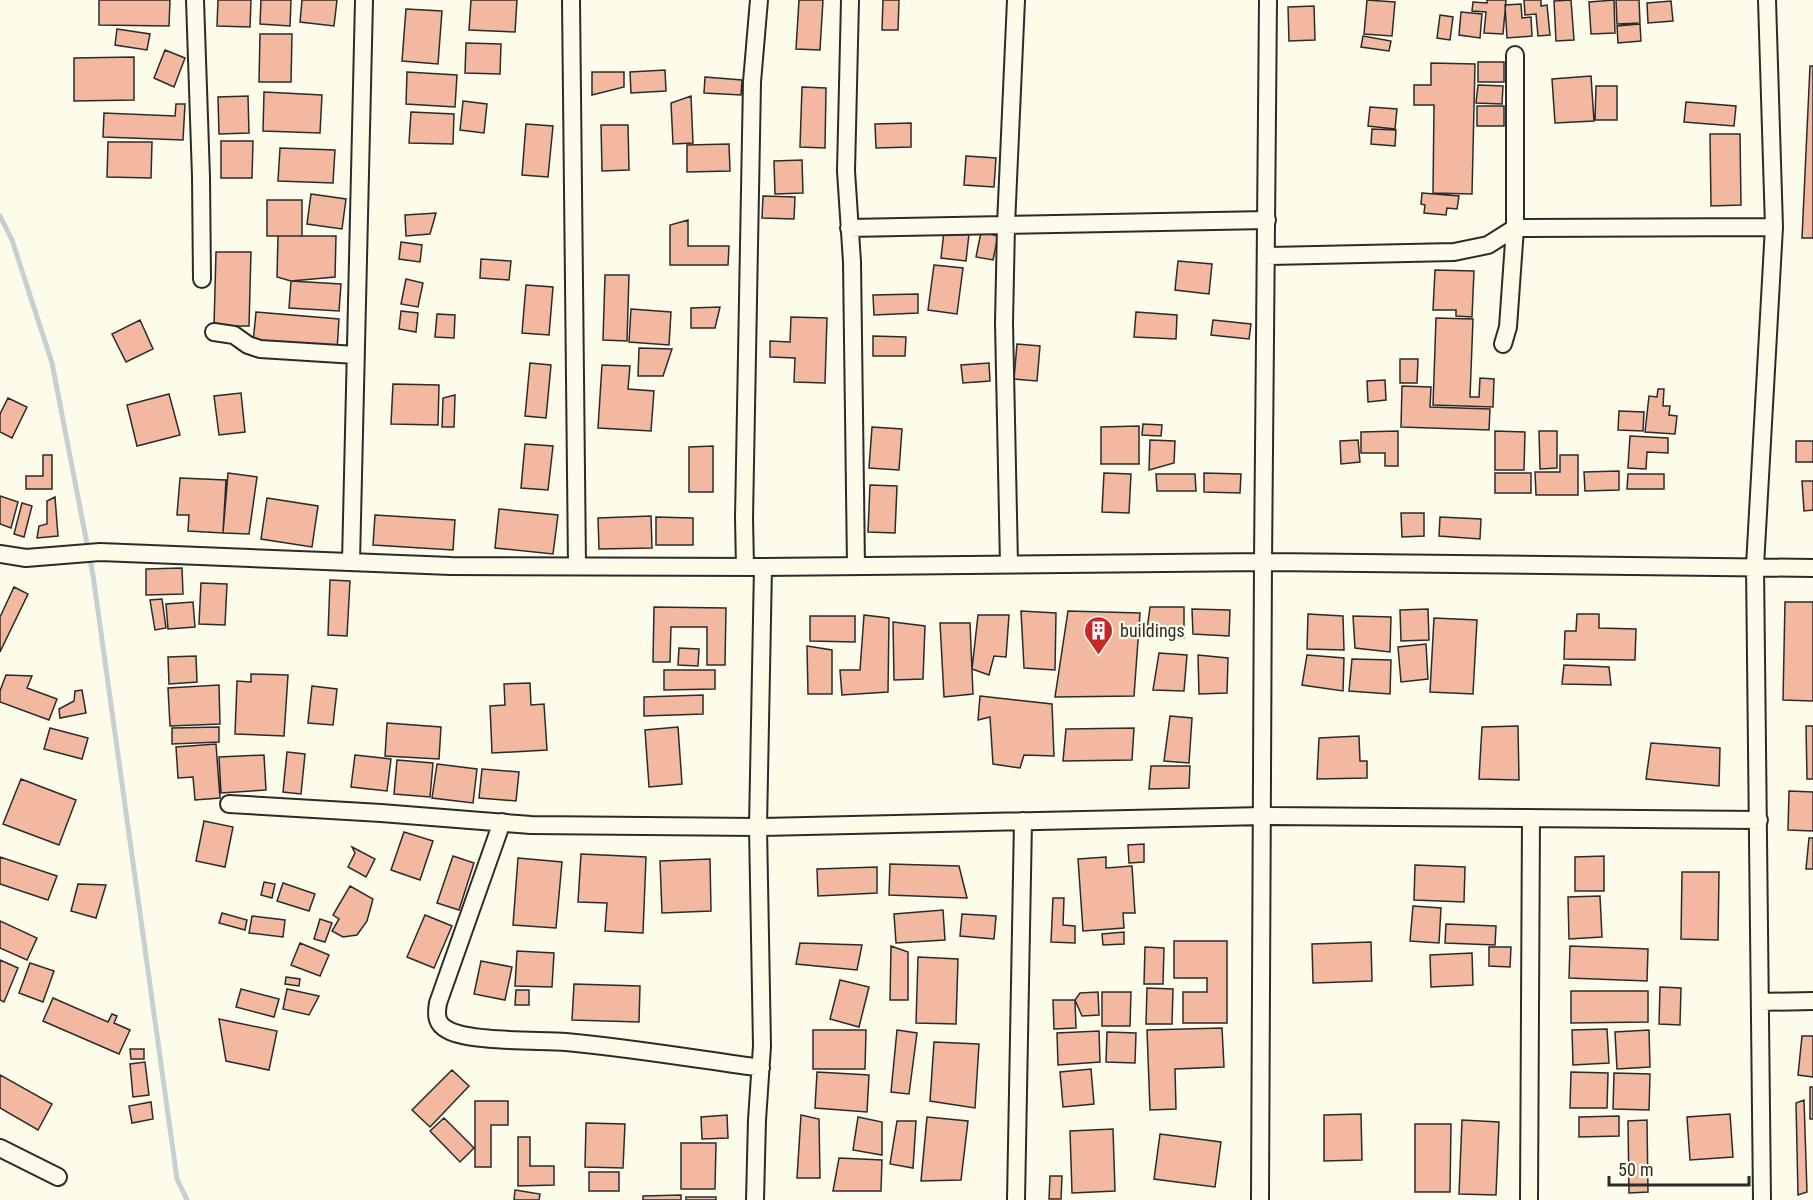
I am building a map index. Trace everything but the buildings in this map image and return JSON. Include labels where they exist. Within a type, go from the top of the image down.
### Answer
[{"type":"street","points":[[195,0],[202,279]]},
{"type":"street","points":[[351,562],[364,0]]},
{"type":"street","points":[[571,0],[578,566]]},
{"type":"street","points":[[745,567],[752,82],[759,0]]},
{"type":"street","points":[[850,0],[846,171],[852,262],[856,566]]},
{"type":"street","points":[[1009,564],[1005,357],[1006,225],[1016,0]]},
{"type":"street","points":[[1260,1200],[1268,0]]},
{"type":"street","points":[[1762,1200],[1755,566],[1774,227],[1767,0]]},
{"type":"street","points":[[1503,344],[1508,327],[1515,228],[1515,55]]},
{"type":"street","points":[[849,228],[1267,220]]},
{"type":"street","points":[[1266,256],[1454,252],[1488,245],[1515,228],[1774,227]]},
{"type":"street","points":[[214,332],[234,335],[248,345],[260,349],[356,355]]},
{"type":"street","points":[[0,554],[26,558],[100,552],[450,566],[763,567],[1263,562],[1813,568]]},
{"type":"street","points":[[755,1200],[761,1068],[758,827],[763,567]]},
{"type":"street","points":[[229,804],[531,825],[758,827],[1263,816],[1759,820]]},
{"type":"street","points":[[1528,1200],[1531,818]]},
{"type":"street","points":[[1016,1200],[1023,821]]},
{"type":"street","points":[[502,822],[438,1003],[436,1015],[439,1023],[448,1030],[467,1036],[567,1042],[761,1068]]},
{"type":"street","points":[[1760,1002],[1813,1001]]},
{"type":"street","points":[[0,1148],[58,1177]]},
{"type":"waterway","points":[[0,216],[12,240],[52,363],[93,575],[177,1179],[187,1200]]},
{"type":"place","name":"buildings","points":[[1099,656]]}]
